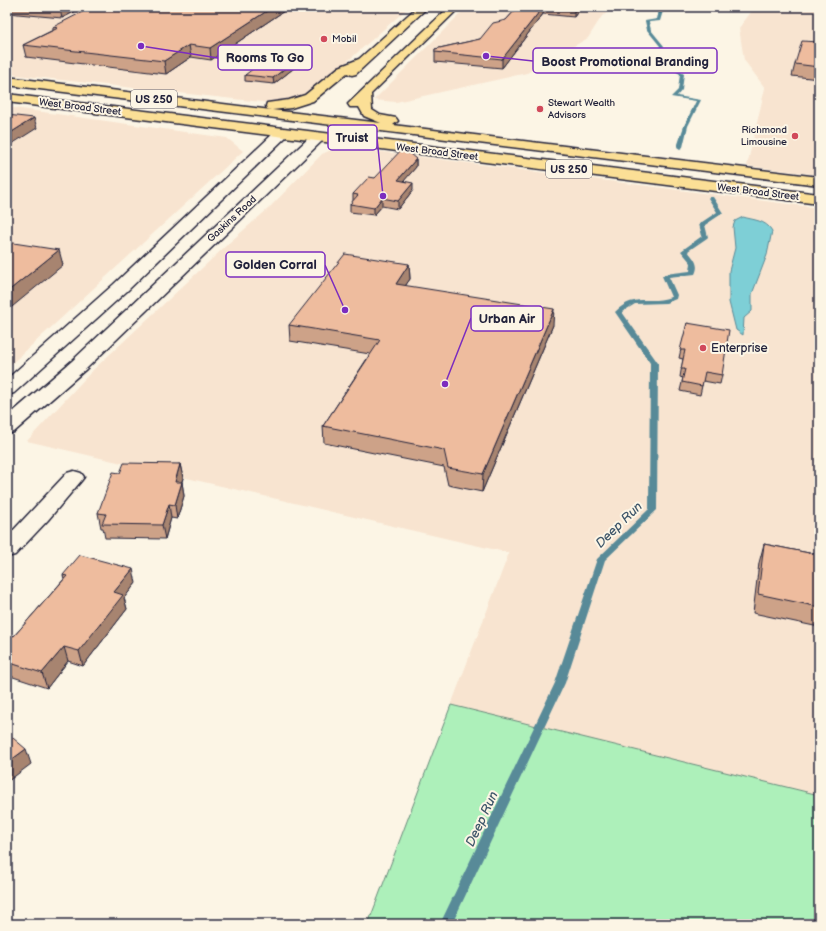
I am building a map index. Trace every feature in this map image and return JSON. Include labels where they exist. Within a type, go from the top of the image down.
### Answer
[{"type":"main road","points":[[7,389],[137,272],[282,133],[423,7]]},
{"type":"main road","name":"Gaskins Road","points":[[7,428],[79,365],[455,7]]},
{"type":"main road","points":[[141,97],[224,101],[265,106],[291,104],[309,98],[343,70],[363,61]]},
{"type":"main road","name":"West Broad Street","points":[[7,82],[141,97],[819,181]]},
{"type":"main road","points":[[365,94],[365,108],[367,112],[383,120],[520,137],[577,151]]},
{"type":"main road","name":"West Broad Street","points":[[7,98],[819,199]]},
{"type":"street","points":[[7,550],[74,477]]},
{"type":"shaded area","points":[[7,7],[409,7],[308,96],[302,99],[271,103],[7,74]]},
{"type":"shaded area","points":[[467,7],[617,7],[602,16],[588,38],[527,73],[396,102],[374,100]]},
{"type":"shaded area","points":[[755,7],[819,7],[819,175],[747,166],[765,88],[744,60],[739,28]]},
{"type":"shaded area","points":[[7,107],[227,138],[243,151],[7,368]]},
{"type":"shaded area","points":[[345,148],[819,208],[819,795],[451,705],[509,553],[27,441],[92,371],[230,242],[268,209],[322,154],[331,150]]},
{"type":"green space","points":[[451,705],[819,795],[819,924],[368,924]]},
{"type":"water","points":[[743,217],[763,223],[772,231],[767,255],[752,294],[752,311],[744,318],[743,335],[736,330],[729,302],[729,271],[735,248],[733,227],[735,221]]},
{"type":"building","points":[[34,7],[66,7],[60,10]]},
{"type":"building","points":[[92,7],[273,7],[210,48],[189,45],[164,61],[23,45],[58,28],[53,27]]},
{"type":"building","points":[[518,7],[543,7],[502,59],[435,52],[435,49],[480,39],[493,23],[506,20]]},
{"type":"building","points":[[556,7],[576,7],[574,9]]},
{"type":"building","points":[[802,41],[819,42],[819,67],[795,64]]},
{"type":"building","points":[[277,50],[304,53],[273,78],[245,75]]},
{"type":"building","points":[[7,115],[34,118],[7,135]]},
{"type":"building","points":[[403,148],[416,159],[398,180],[413,183],[398,201],[382,198],[374,208],[350,204],[358,195],[353,194],[369,177],[375,178]]},
{"type":"building","points":[[7,242],[59,250],[7,292]]},
{"type":"building","points":[[345,254],[409,264],[396,284],[554,309],[483,474],[448,468],[444,450],[323,426],[380,340],[289,325]]},
{"type":"building","name":"Enterprise","points":[[687,323],[729,330],[722,375],[705,372],[702,386],[682,382],[685,369],[681,369],[685,350],[680,350]]},
{"type":"building","points":[[124,463],[180,464],[175,482],[182,482],[175,505],[169,504],[162,525],[102,524],[106,514],[98,513],[113,472],[120,473]]},
{"type":"building","points":[[764,544],[819,555],[819,607],[758,594]]},
{"type":"building","points":[[80,555],[133,569],[114,592],[123,595],[79,651],[64,647],[42,673],[7,662],[7,635],[14,636],[67,576],[63,575]]},
{"type":"building","points":[[7,733],[26,749],[7,763]]},
{"type":"waterway","name":"Deep Run","points":[[668,7],[661,10],[659,20],[647,21],[649,30],[662,46],[659,54],[667,59],[666,64],[682,74],[680,90],[673,97],[699,100],[686,126],[680,147]]},
{"type":"waterway","name":"Deep Run","points":[[446,924],[560,683],[601,559],[653,510],[654,363],[618,312],[633,302],[666,301],[674,298],[665,276],[693,273],[695,266],[694,263],[684,251],[705,237],[702,224],[720,213],[711,198]]},
{"type":"place","name":"Mobil","points":[[324,39]]},
{"type":"place","name":"Rooms To Go","points":[[141,46]]},
{"type":"place","name":"Boost Promotional Branding","points":[[486,56]]},
{"type":"place","name":"Stewart Wealth Advisors","points":[[540,109]]},
{"type":"place","name":"Richmond Limousine","points":[[795,136]]},
{"type":"place","name":"Truist","points":[[383,196]]},
{"type":"place","name":"Golden Corral","points":[[345,310]]},
{"type":"place","name":"Enterprise","points":[[703,348]]},
{"type":"place","name":"Urban Air","points":[[445,384]]}]
